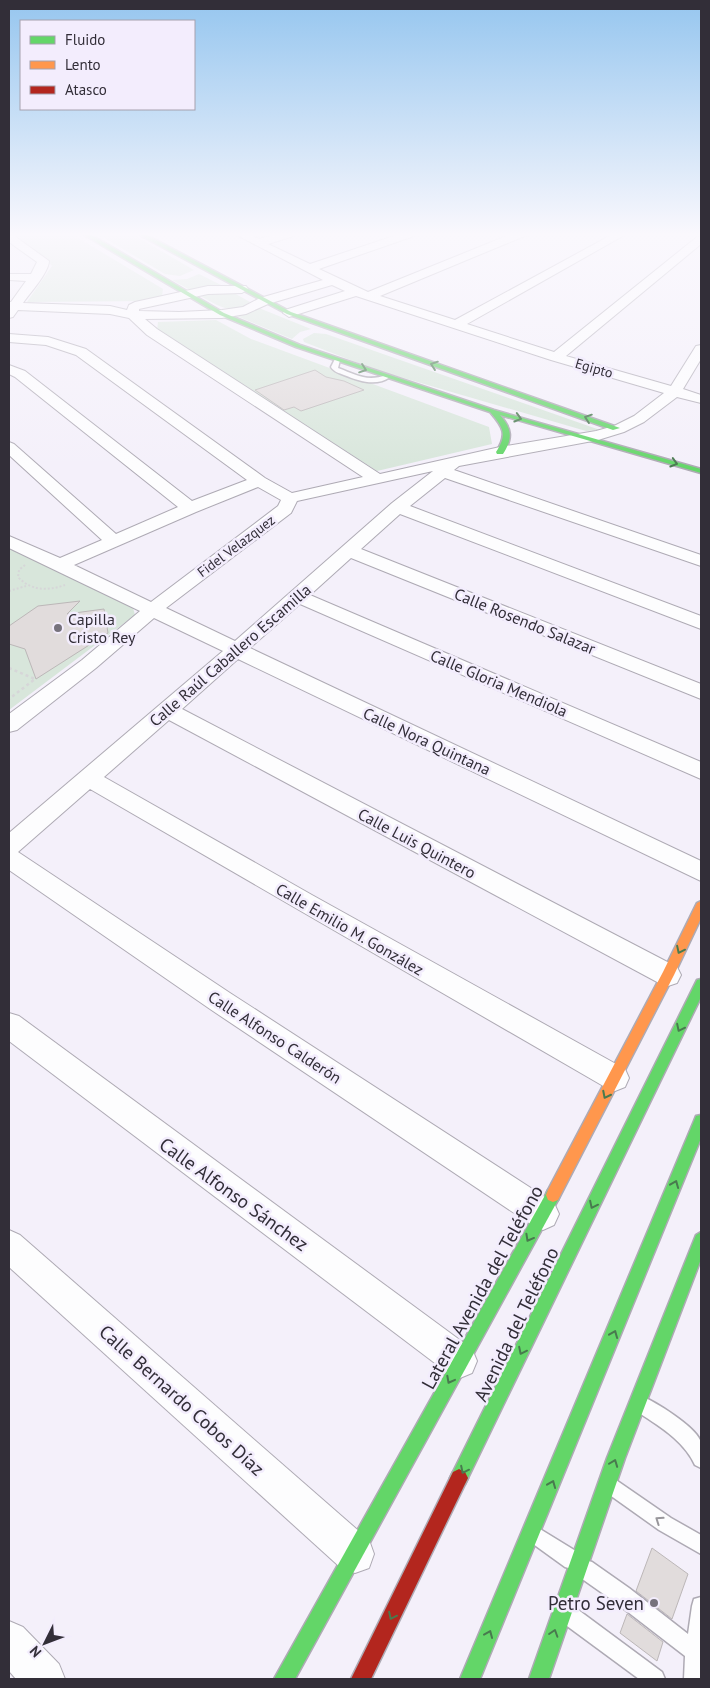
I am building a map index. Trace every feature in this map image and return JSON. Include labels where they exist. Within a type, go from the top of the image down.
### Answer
[{"type":"main road","points":[[218,312],[298,346],[387,377],[492,411],[701,471]]},
{"type":"main road","points":[[285,312],[637,434]]},
{"type":"main road","points":[[298,346],[300,337],[305,334],[331,329]]},
{"type":"main road","points":[[492,411],[505,425],[508,435],[508,443],[500,452]]},
{"type":"main road","name":"Lateral Avenida del Teléfono","points":[[284,1679],[543,1214],[580,1156],[614,1078],[668,975],[701,906]]},
{"type":"main road","name":"Avenida del Teléfono","points":[[361,1679],[605,1171],[701,984]]},
{"type":"main road","points":[[470,1679],[701,1121]]},
{"type":"main road","points":[[539,1679],[606,1482],[638,1401],[689,1288],[701,1240]]},
{"type":"street","points":[[135,312],[152,332],[377,479]]},
{"type":"street","points":[[147,312],[179,316],[235,312]]},
{"type":"street","points":[[289,314],[297,312]]},
{"type":"street","name":"Egipto","points":[[416,312],[556,357],[701,399]]},
{"type":"street","points":[[456,325],[480,312]]},
{"type":"street","points":[[556,357],[612,312]]},
{"type":"street","points":[[9,338],[48,341],[81,352],[259,481],[290,498],[377,479],[447,468],[500,452],[619,429],[639,419],[674,392],[701,352]]},
{"type":"street","points":[[9,369],[20,374],[190,508]]},
{"type":"street","points":[[9,447],[114,542]]},
{"type":"street","points":[[447,468],[701,561]]},
{"type":"street","name":"Calle Raúl Caballero Escamilla","points":[[9,846],[350,551],[398,507],[447,468]]},
{"type":"street","points":[[60,565],[190,508],[259,481]]},
{"type":"street","name":"Fidel Velazquez","points":[[9,725],[89,664],[152,610],[285,510],[290,498]]},
{"type":"street","points":[[398,507],[701,623]]},
{"type":"street","name":"Calle Nora Quintana","points":[[9,541],[701,872]]},
{"type":"street","name":"Calle Rosendo Salazar","points":[[350,551],[701,692]]},
{"type":"street","name":"Calle Gloria Mendiola","points":[[297,596],[701,771]]},
{"type":"street","name":"Calle Luis Quintero","points":[[167,710],[668,975]]},
{"type":"street","name":"Calle Emilio M. González","points":[[88,777],[303,902],[614,1078]]},
{"type":"street","name":"Calle Alfonso Calderón","points":[[9,858],[220,1001],[543,1214]]},
{"type":"street","name":"Calle Alfonso Sánchez","points":[[9,1025],[460,1361]]},
{"type":"street","name":"Calle Bernardo Cobos Díaz","points":[[9,1246],[355,1554]]},
{"type":"street","points":[[9,1641],[44,1679]]},
{"type":"lane","points":[[638,1401],[690,1440],[699,1452],[701,1459]]},
{"type":"lane","points":[[606,1482],[665,1524],[701,1544]]},
{"type":"lane","points":[[532,1533],[622,1595],[695,1652]]},
{"type":"lane","points":[[694,1679],[695,1652],[701,1606]]},
{"type":"lane","points":[[562,1610],[655,1679]]},
{"type":"path","points":[[26,586],[18,577],[18,574],[19,570],[28,563]]},
{"type":"path","points":[[9,591],[26,586],[46,590],[60,587],[70,582]]},
{"type":"path","points":[[9,668],[35,679],[9,699]]},
{"type":"shaded area","points":[[246,312],[268,312],[311,329],[300,332],[292,339],[234,315]]},
{"type":"shaded area","points":[[216,320],[251,339],[489,427],[492,444],[377,471],[157,331],[158,322]]},
{"type":"shaded area","points":[[314,333],[326,334],[600,430],[586,431],[376,370],[304,342],[303,339]]},
{"type":"shaded area","points":[[9,546],[133,608],[135,615],[9,710]]},
{"type":"building","points":[[315,370],[326,377],[344,381],[364,390],[301,411],[294,407],[284,410],[255,390]]},
{"type":"building","name":"Capilla Cristo Rey","points":[[80,601],[67,614],[104,609],[108,633],[36,679],[25,649],[9,644],[9,626],[38,606]]},
{"type":"building","points":[[652,1548],[688,1574],[672,1619],[636,1591]]},
{"type":"building","points":[[627,1614],[663,1642],[657,1661],[620,1633]]},
{"type":"traffic: fast","points":[[218,312],[298,346],[492,411],[701,471]]},
{"type":"traffic: fast","points":[[287,312],[616,428]]},
{"type":"traffic: fast","points":[[492,411],[501,421],[507,435],[507,440],[500,452]]},
{"type":"traffic: fast","points":[[459,1478],[701,984]]},
{"type":"traffic: fast","points":[[470,1679],[701,1121]]},
{"type":"traffic: fast","points":[[284,1679],[553,1195]]},
{"type":"traffic: fast","points":[[539,1679],[616,1458],[701,1240]]},
{"type":"traffic: slow","points":[[553,1195],[668,975],[701,906]]},
{"type":"traffic: jam","points":[[361,1679],[459,1478]]},
{"type":"place","name":"Capilla Cristo Rey","points":[[58,628]]},
{"type":"place","name":"Petro Seven","points":[[654,1603]]}]
